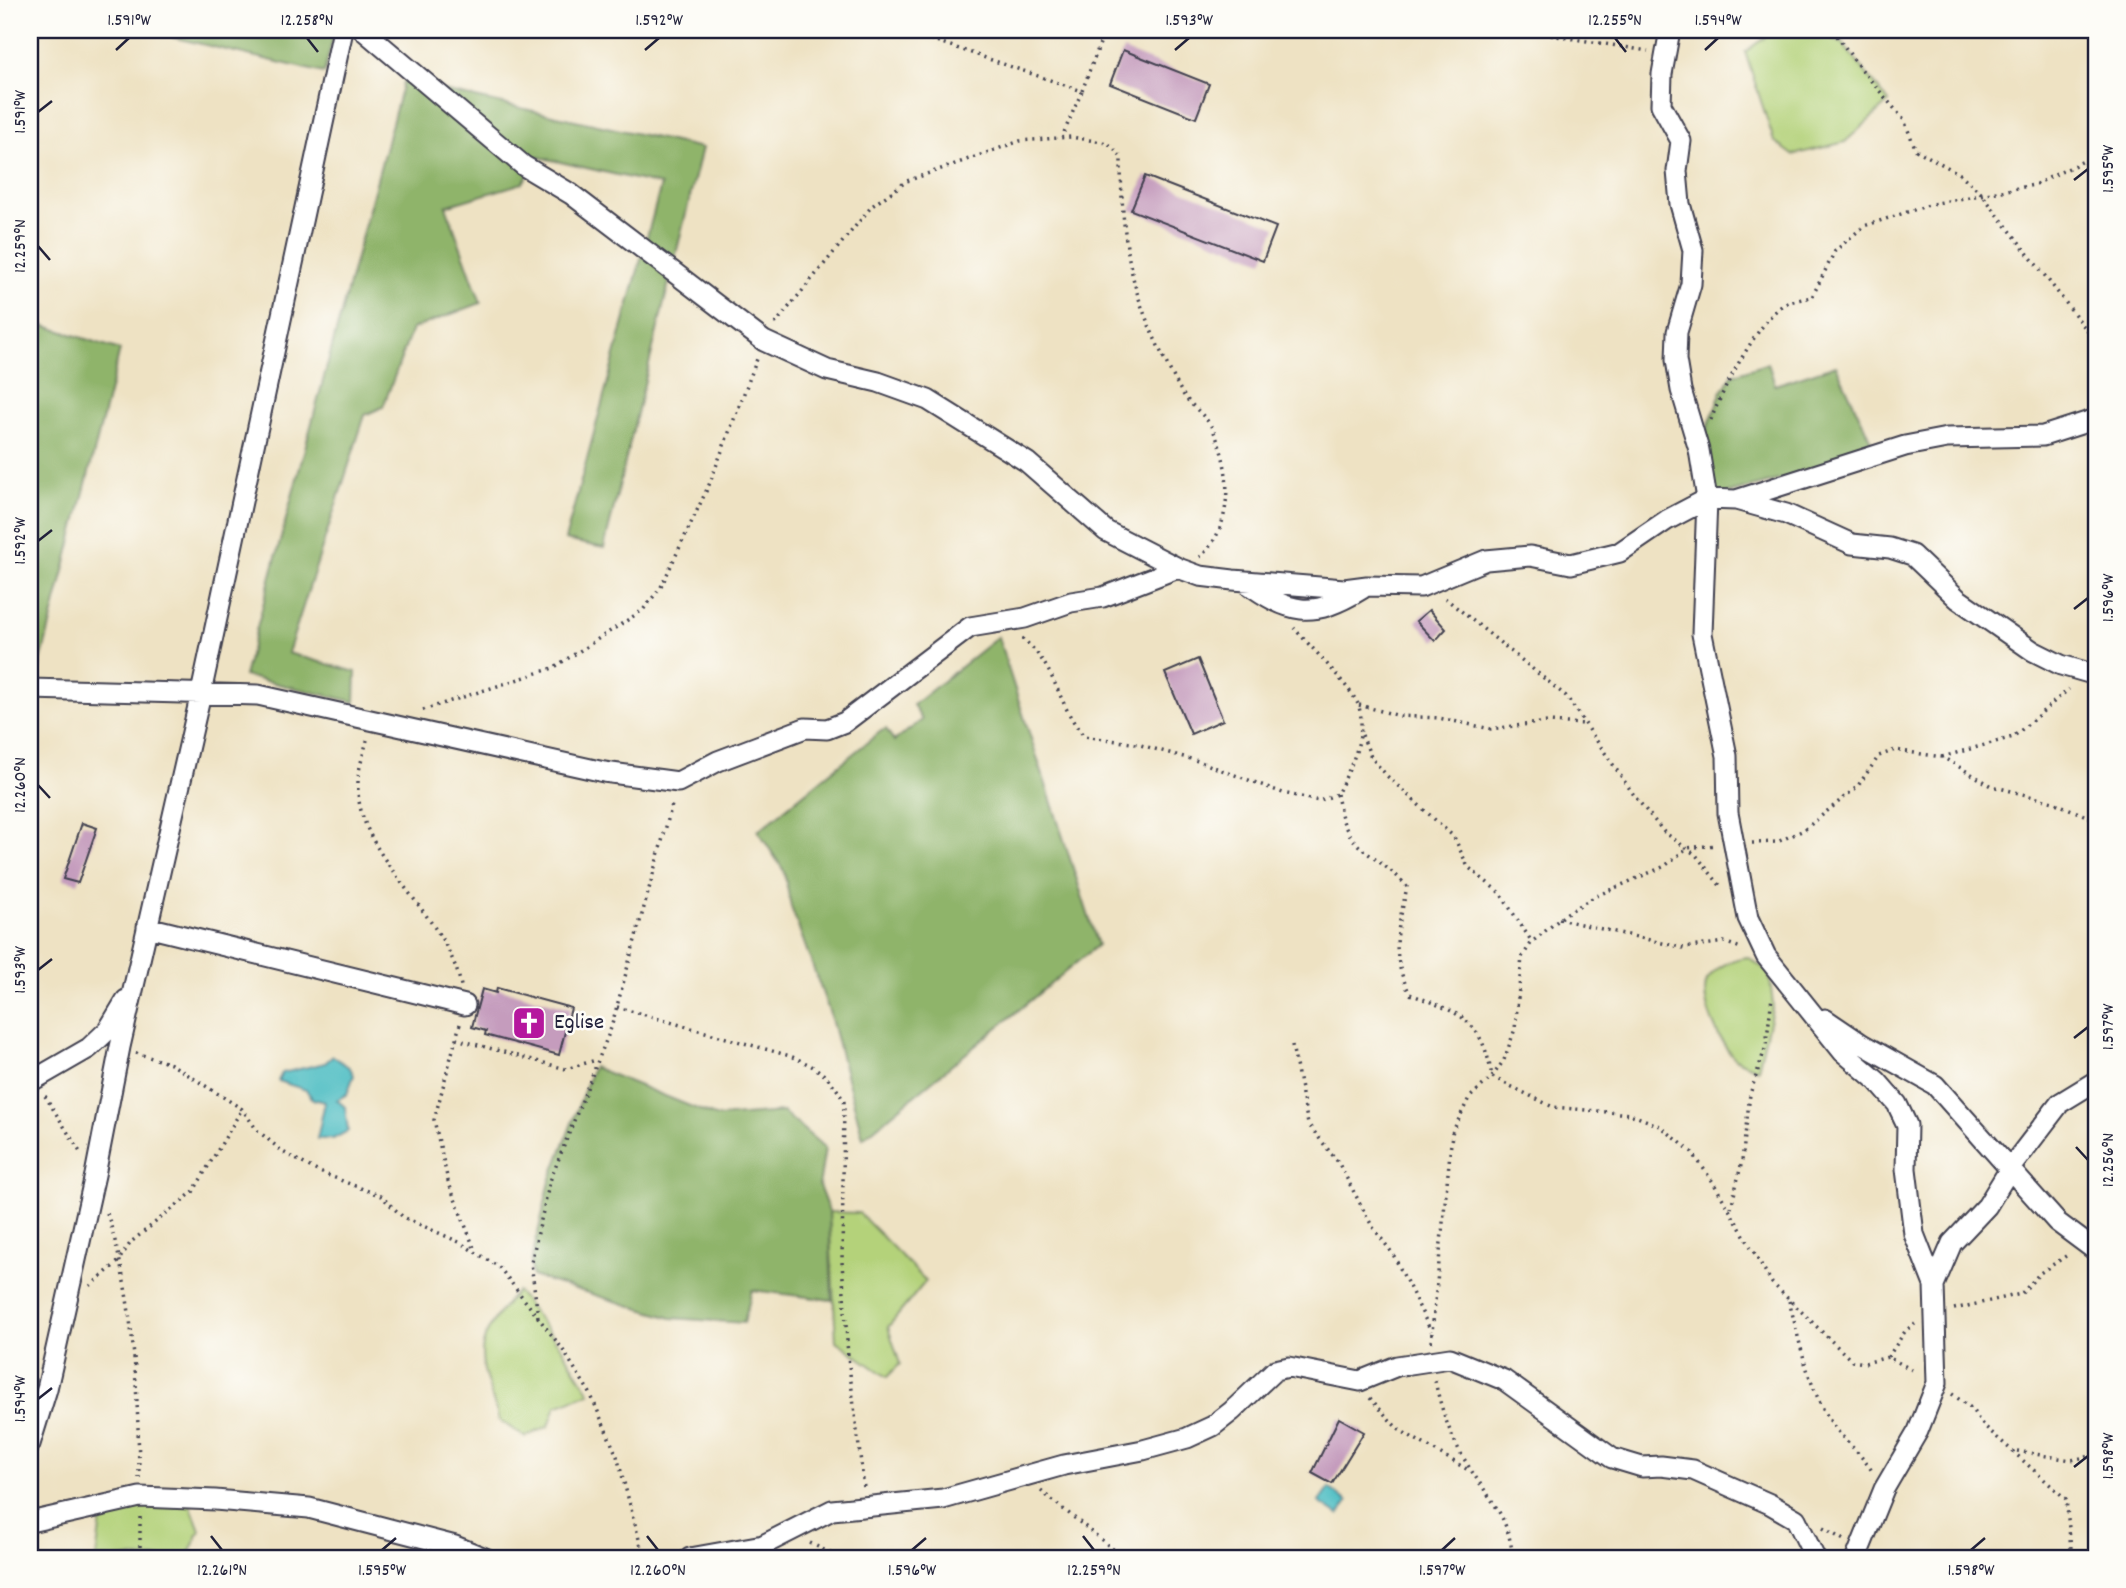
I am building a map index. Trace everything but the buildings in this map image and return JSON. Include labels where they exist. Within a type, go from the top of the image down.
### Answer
[{"type":"street","points":[[30,1444],[47,1389],[95,1175],[120,1047],[201,693],[342,30]]},
{"type":"street","points":[[363,30],[524,166],[571,194],[764,341],[827,370],[878,382],[928,400],[1027,462],[1105,531],[1178,568],[1200,576],[1344,589],[1367,586],[1421,587],[1486,560],[1530,556],[1571,564],[1620,552],[1667,520],[1707,499],[1736,499],[1786,514],[1852,544],[1890,548],[1912,555],[1958,599],[2034,651],[2061,665],[2096,675]]},
{"type":"street","points":[[1670,30],[1661,106],[1681,141],[1677,171],[1680,204],[1693,250],[1691,284],[1677,332],[1676,360],[1699,450],[1707,499],[1702,634],[1727,756],[1728,813],[1748,918],[1766,956],[1813,1011],[1843,1052],[1877,1081],[1897,1104],[1907,1125],[1906,1169],[1914,1234],[1934,1285]]},
{"type":"street","points":[[1736,499],[1905,446],[1947,438],[2043,436],[2096,419]]},
{"type":"street","points":[[30,689],[258,695],[604,772],[678,782],[718,761],[805,728],[827,729],[845,722],[970,627],[1103,597],[1178,568]]},
{"type":"street","points":[[1243,581],[1275,604],[1305,610],[1324,608],[1367,586]]},
{"type":"street","points":[[147,927],[465,1005]]},
{"type":"street","points":[[32,1080],[89,1048],[108,1030],[135,985]]},
{"type":"street","points":[[1813,1011],[1861,1044],[1935,1085],[2011,1167],[2057,1222],[2091,1247]]},
{"type":"street","points":[[1856,1558],[1884,1489],[1918,1431],[1937,1383],[1934,1285],[1952,1243],[1987,1206],[2011,1167],[2060,1103],[2096,1081]]},
{"type":"street","points":[[690,1558],[763,1545],[832,1510],[943,1499],[1187,1438],[1223,1419],[1275,1370],[1289,1367],[1360,1381],[1397,1366],[1450,1358],[1504,1380],[1612,1458],[1642,1467],[1661,1466],[1693,1470],[1770,1504],[1796,1519],[1815,1558]]},
{"type":"street","points":[[30,1522],[140,1497],[309,1508],[455,1546],[485,1558]]},
{"type":"path","points":[[904,30],[1082,91]]},
{"type":"path","points":[[1062,137],[1105,30]]},
{"type":"path","points":[[1467,30],[1538,33],[1610,42],[1665,55]]},
{"type":"path","points":[[1833,30],[1856,63],[1904,120],[1916,150],[1960,174],[1981,193],[2096,342]]},
{"type":"path","points":[[1699,450],[1721,393],[1760,332],[1783,304],[1812,297],[1835,251],[1846,238],[1864,226],[1931,204],[2034,185],[2096,155]]},
{"type":"path","points":[[1421,587],[1451,601],[1566,696],[1657,824],[1696,855],[1725,892]]},
{"type":"path","points":[[1275,604],[1359,705],[1399,716],[1439,718],[1491,729],[1547,722],[1585,724]]},
{"type":"path","points":[[1001,621],[1039,653],[1052,672],[1070,718],[1084,736],[1137,744],[1198,761],[1283,793],[1319,801],[1337,794]]},
{"type":"path","points":[[1941,757],[2013,737],[2062,692],[2074,687]]},
{"type":"path","points":[[1359,705],[1361,733],[1371,757],[1387,776],[1454,837],[1468,867],[1500,893],[1532,942]]},
{"type":"path","points":[[1361,733],[1350,768],[1337,794],[1345,827],[1358,846],[1398,874],[1407,887],[1395,939],[1399,971],[1410,994],[1453,1011],[1472,1024],[1487,1048],[1492,1077]]},
{"type":"path","points":[[1513,1558],[1502,1513],[1473,1473],[1443,1417],[1430,1360],[1452,1133],[1469,1098],[1492,1077],[1504,1059],[1515,1029],[1522,957],[1532,942],[1559,919],[1594,897],[1664,866],[1687,848],[1777,842],[1804,830],[1857,787],[1879,757],[1895,750],[1941,757],[1992,786],[2053,802],[2096,820]]},
{"type":"path","points":[[538,1318],[531,1264],[550,1181],[617,1007],[678,782]]},
{"type":"path","points":[[1559,919],[1684,948],[1724,942],[1766,956]]},
{"type":"path","points":[[1730,1209],[1742,1161],[1750,1094],[1766,1046],[1771,994]]},
{"type":"path","points":[[617,1007],[790,1055],[816,1067],[836,1085],[844,1102],[842,1262],[847,1343],[865,1506]]},
{"type":"path","points":[[456,1039],[566,1069],[596,1060]]},
{"type":"path","points":[[1292,1045],[1308,1124],[1338,1162],[1371,1226],[1393,1254],[1431,1331]]},
{"type":"path","points":[[120,1047],[171,1064],[242,1109],[257,1130],[283,1152],[317,1171],[381,1196],[402,1217],[460,1242],[499,1267],[590,1393],[617,1456],[644,1558]]},
{"type":"path","points":[[1492,1077],[1553,1107],[1630,1114],[1660,1126],[1692,1152],[1730,1209],[1772,1283],[1852,1361],[1865,1363],[1888,1357],[1906,1330],[1933,1313],[2021,1294],[2040,1273],[2091,1247]]},
{"type":"path","points":[[32,1080],[95,1175]]},
{"type":"path","points":[[89,1288],[131,1242],[193,1192],[242,1109]]},
{"type":"path","points":[[106,1210],[121,1256],[138,1393],[141,1558]]},
{"type":"path","points":[[1788,1299],[1806,1366],[1829,1418],[1884,1489]]},
{"type":"path","points":[[1888,1357],[1937,1383],[1971,1409],[1981,1423],[2066,1499],[2072,1558]]},
{"type":"path","points":[[1360,1381],[1377,1408],[1398,1429],[1473,1473]]},
{"type":"path","points":[[2015,1451],[2071,1460],[2096,1455]]},
{"type":"path","points":[[1023,1477],[1084,1522],[1124,1558]]},
{"type":"path","points":[[788,1532],[840,1558]]},
{"type":"green space","points":[[142,30],[335,30],[324,73]]},
{"type":"green space","points":[[1775,30],[1815,30],[1842,43],[1889,102],[1845,142],[1793,155],[1774,141],[1745,52]]},
{"type":"green space","points":[[403,82],[702,148],[604,548],[565,540],[661,185],[538,157],[523,183],[446,206],[481,303],[412,329],[383,407],[365,415],[288,653],[356,672],[355,702],[244,676]]},
{"type":"green space","points":[[30,321],[120,350],[34,689],[30,689]]},
{"type":"green space","points":[[1768,363],[1775,385],[1836,365],[1877,454],[1707,499],[1699,450],[1721,393],[1732,375]]},
{"type":"green space","points":[[998,637],[1098,945],[863,1138],[829,1011],[791,907],[784,871],[758,831],[881,731],[886,729],[894,741],[922,720],[913,705]]},
{"type":"green space","points":[[1748,957],[1769,972],[1773,1005],[1758,1069],[1739,1061],[1728,1051],[1712,1021],[1705,989],[1707,981],[1715,971],[1731,961]]},
{"type":"green space","points":[[593,1067],[717,1117],[783,1112],[825,1148],[819,1186],[829,1212],[832,1300],[752,1290],[744,1323],[671,1318],[532,1276],[531,1263],[550,1181]]},
{"type":"green space","points":[[829,1212],[859,1213],[926,1281],[888,1327],[900,1364],[887,1377],[836,1341]]},
{"type":"green space","points":[[517,1291],[561,1347],[590,1393],[556,1406],[549,1426],[525,1437],[499,1420],[486,1380],[482,1352],[484,1339],[491,1325]]},
{"type":"green space","points":[[188,1499],[200,1530],[187,1558],[96,1558],[103,1505]]},
{"type":"water","points":[[333,1056],[350,1068],[354,1075],[347,1094],[337,1100],[345,1107],[348,1131],[333,1139],[317,1139],[325,1102],[313,1099],[306,1090],[278,1081],[282,1073],[325,1063]]},
{"type":"water","points":[[1329,1488],[1348,1502],[1338,1515],[1319,1502]]},
{"type":"place","name":"Eglise","points":[[529,1023]]}]
